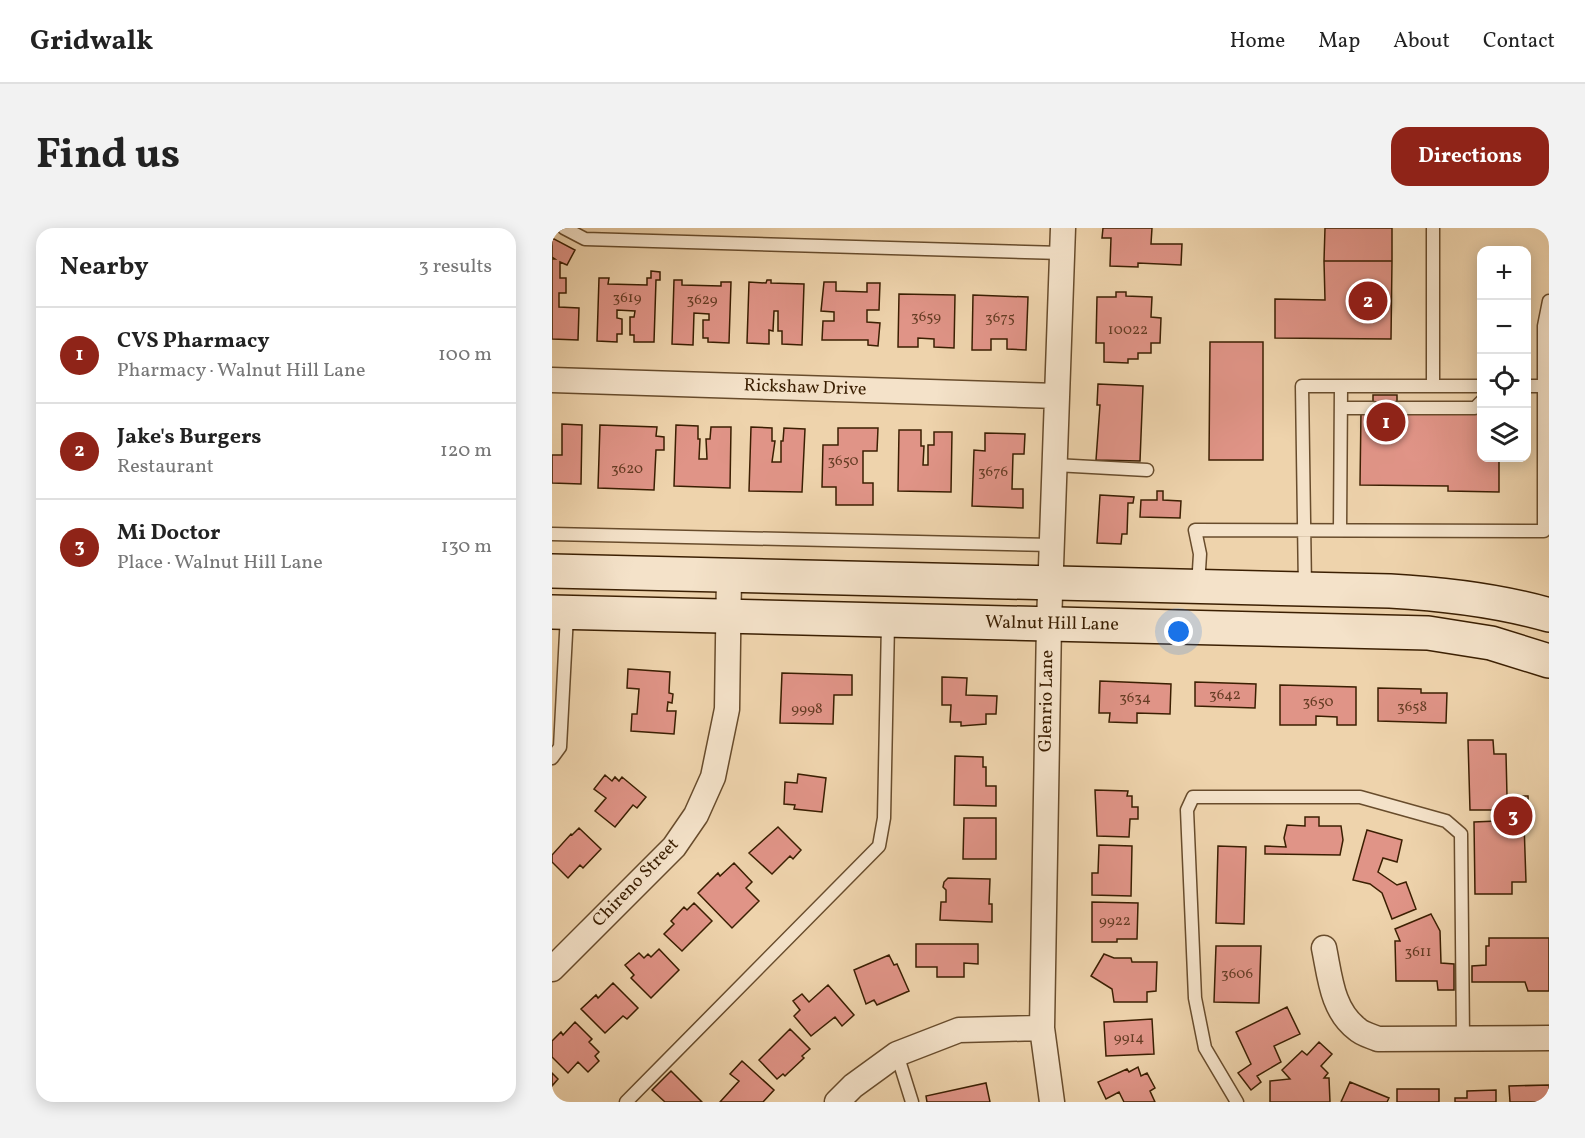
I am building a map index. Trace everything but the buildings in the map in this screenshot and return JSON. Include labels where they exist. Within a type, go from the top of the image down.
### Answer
[{"type":"main road","points":[[552,571],[1434,593],[1477,598],[1549,615]]},
{"type":"main road","points":[[1305,589],[1305,631]]},
{"type":"main road","name":"Walnut Hill Lane","points":[[560,612],[1428,633],[1491,643],[1549,661]]},
{"type":"street","name":"Glenrio Lane","points":[[1052,1102],[1042,1028],[1048,623],[1063,228]]},
{"type":"street","name":"Rickshaw Drive","points":[[552,380],[1057,396]]},
{"type":"street","name":"Chireno Street","points":[[552,969],[674,848],[696,815],[713,777],[727,709],[729,575]]},
{"type":"street","points":[[1324,948],[1334,996],[1342,1013],[1357,1030],[1378,1039],[1549,1038]]},
{"type":"street","points":[[837,1102],[853,1086],[897,1054],[959,1030],[1042,1028]]},
{"type":"lane","points":[[564,228],[585,239],[1062,253]]},
{"type":"lane","points":[[1433,228],[1433,386]]},
{"type":"lane","points":[[1198,587],[1200,554],[1195,530],[1544,531],[1544,326],[1549,301]]},
{"type":"lane","points":[[1305,589],[1302,386],[1477,386]]},
{"type":"lane","points":[[1340,531],[1341,386]]},
{"type":"lane","points":[[1531,386],[1544,386]]},
{"type":"lane","points":[[1397,408],[1474,408],[1477,405]]},
{"type":"lane","points":[[1341,408],[1373,408]]},
{"type":"lane","points":[[1054,465],[1147,470]]},
{"type":"lane","points":[[552,534],[1052,545]]},
{"type":"lane","points":[[552,758],[560,747],[560,612]]},
{"type":"lane","points":[[626,1102],[879,846],[884,818],[888,620]]},
{"type":"lane","points":[[1237,1102],[1205,1048],[1195,999],[1187,810],[1193,797],[1360,797],[1446,821],[1461,834],[1462,1039]]},
{"type":"lane","points":[[897,1054],[912,1102]]},
{"type":"place","name":"Jake's Burgers","points":[[1368,301]]},
{"type":"place","name":"CVS Pharmacy","points":[[1386,422]]},
{"type":"place","name":"Mi Doctor","points":[[1513,816]]}]
